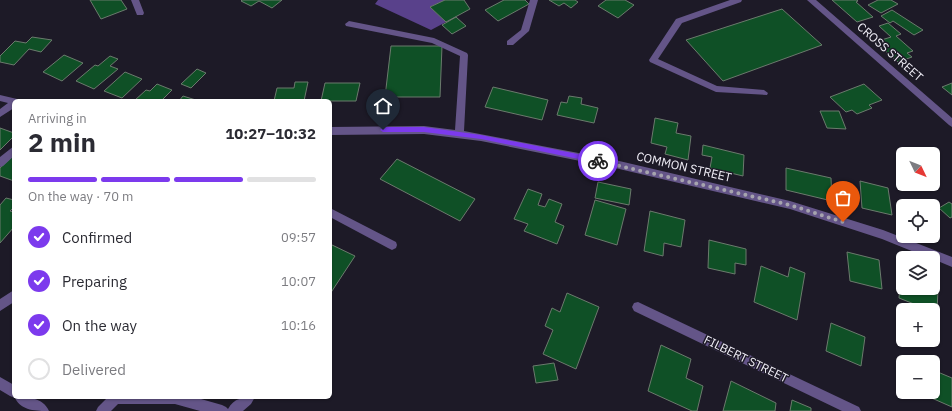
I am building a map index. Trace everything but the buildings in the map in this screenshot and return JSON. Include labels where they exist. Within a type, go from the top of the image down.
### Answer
[{"type":"street","points":[[135,0],[140,12]]},
{"type":"street","points":[[510,43],[525,31],[534,0]]},
{"type":"street","points":[[738,0],[679,21],[653,60],[716,90],[764,93]]},
{"type":"street","name":"CROSS STREET","points":[[811,0],[952,123]]},
{"type":"street","points":[[349,24],[434,41],[464,55],[460,134]]},
{"type":"street","points":[[0,98],[12,101]]},
{"type":"street","points":[[0,114],[12,104]]},
{"type":"street","name":"COMMON STREET","points":[[332,131],[424,130],[460,134],[615,164],[790,205],[883,235],[952,262]]},
{"type":"street","points":[[0,163],[12,152]]},
{"type":"street","points":[[332,213],[392,245]]},
{"type":"street","points":[[0,306],[12,297]]},
{"type":"street","name":"FILBERT STREET","points":[[638,307],[855,411]]},
{"type":"street","points":[[0,383],[12,391]]},
{"type":"street","points":[[24,399],[43,411]]},
{"type":"street","points":[[102,411],[115,399]]},
{"type":"street","points":[[179,399],[222,411]]},
{"type":"street","points":[[233,411],[248,399]]},
{"type":"shaded area","points":[[378,0],[445,0],[430,7],[446,22],[431,30],[375,4]]},
{"type":"way so far","points":[[598,161],[790,205],[843,222]]},
{"type":"route","points":[[383,130],[424,130],[481,137],[598,161]]}]
